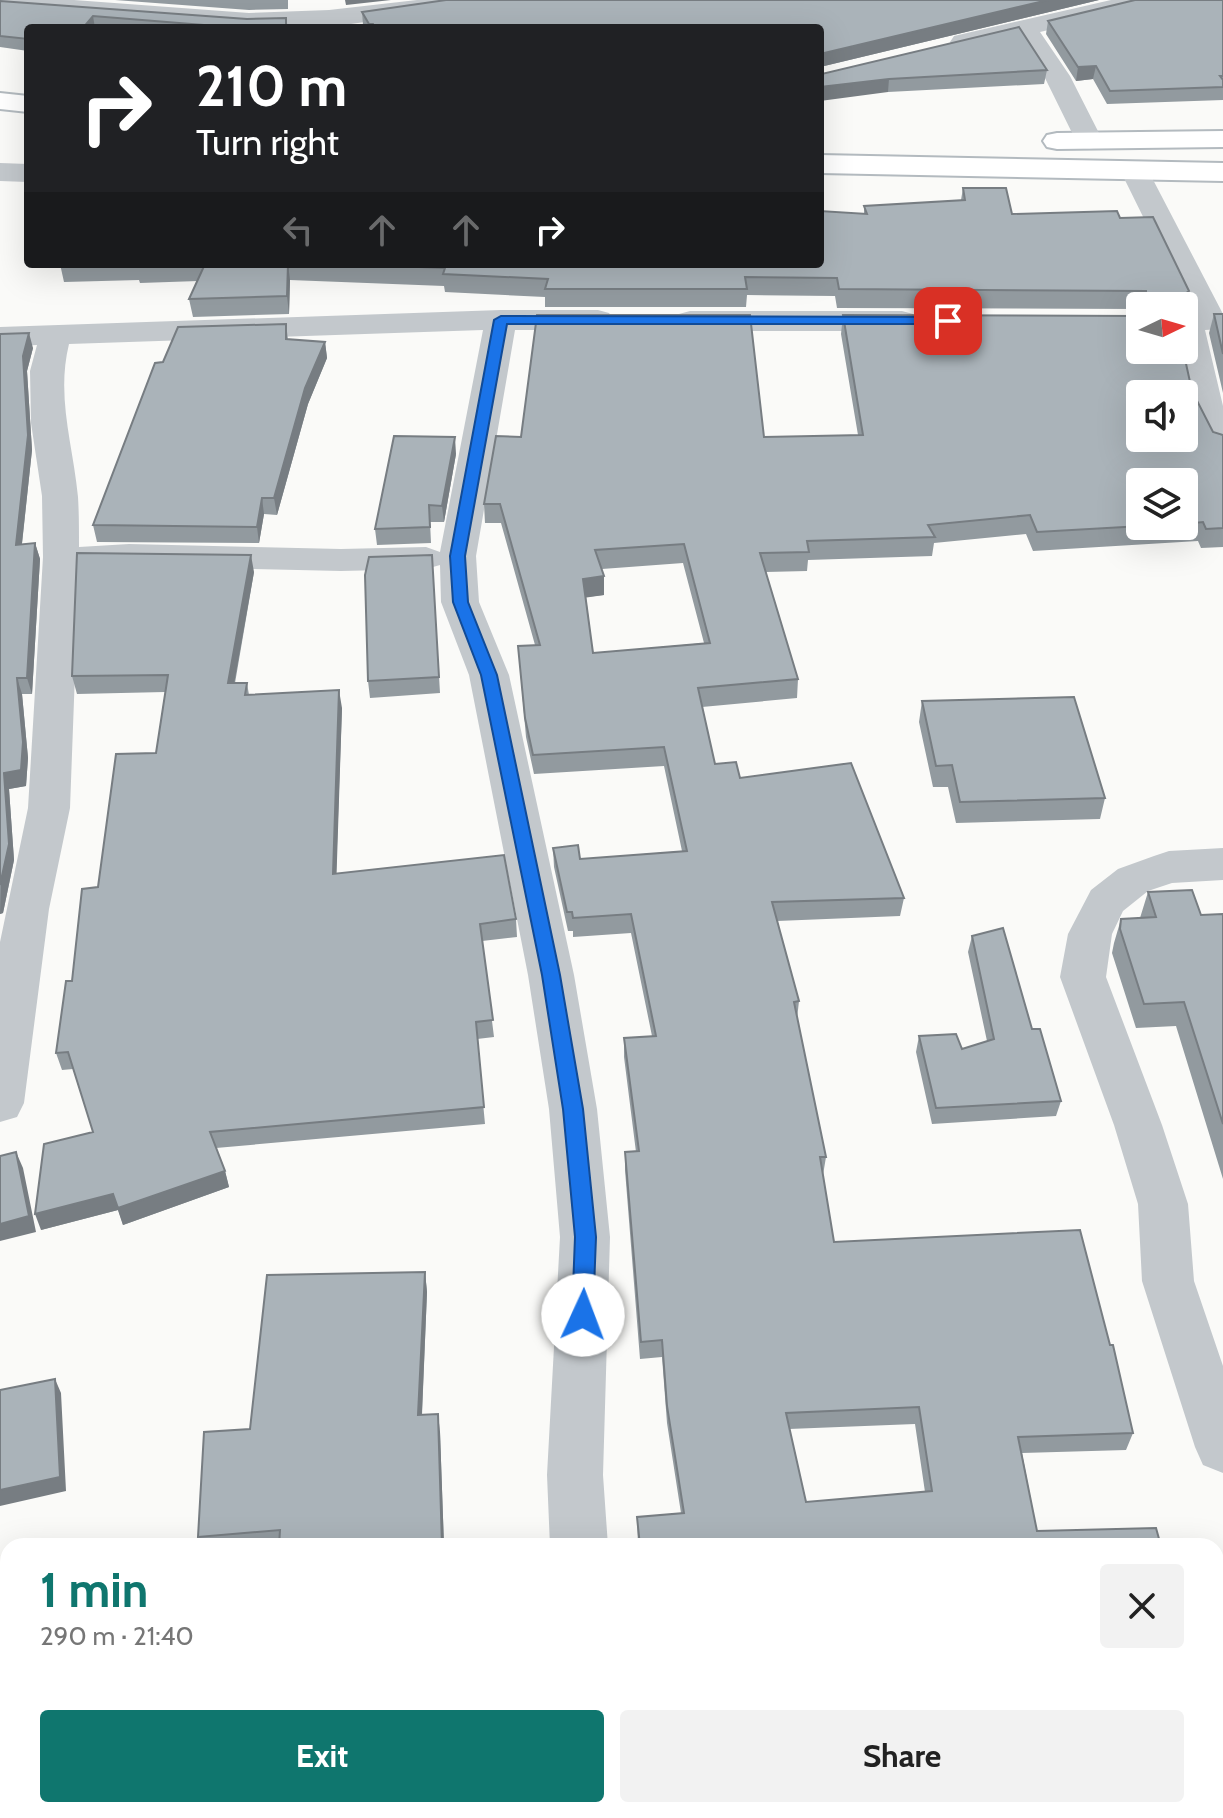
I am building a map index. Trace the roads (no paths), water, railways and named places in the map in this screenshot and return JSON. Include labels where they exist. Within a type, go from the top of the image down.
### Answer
[{"type":"main road","points":[[0,101],[24,104]]},
{"type":"main road","points":[[0,125],[24,127]]},
{"type":"main road","points":[[866,138],[914,139]]},
{"type":"main road","points":[[1025,140],[1223,139]]},
{"type":"main road","points":[[824,164],[1223,172]]},
{"type":"street","points":[[0,2],[217,19],[284,20],[347,16],[460,0]]},
{"type":"street","points":[[936,48],[1144,0]]},
{"type":"street","points":[[1025,28],[1057,76],[1089,141]]},
{"type":"street","points":[[0,172],[24,173]]},
{"type":"street","points":[[1135,172],[1201,321],[1207,409],[1223,442]]},
{"type":"street","points":[[0,337],[501,320],[629,320]]},
{"type":"street","points":[[501,320],[458,556],[460,602],[489,675],[551,975],[573,1109],[585,1237],[575,1475],[579,1538]]},
{"type":"street","points":[[661,320],[932,321]]},
{"type":"street","points":[[0,1103],[27,909],[49,808],[61,557],[60,496],[48,423],[46,371],[56,334]]},
{"type":"street","points":[[61,557],[163,553],[375,561],[458,556]]},
{"type":"street","points":[[1223,864],[1169,867],[1133,880],[1106,901],[1090,934],[1083,977],[1138,1125],[1163,1204],[1168,1281],[1223,1447]]}]
